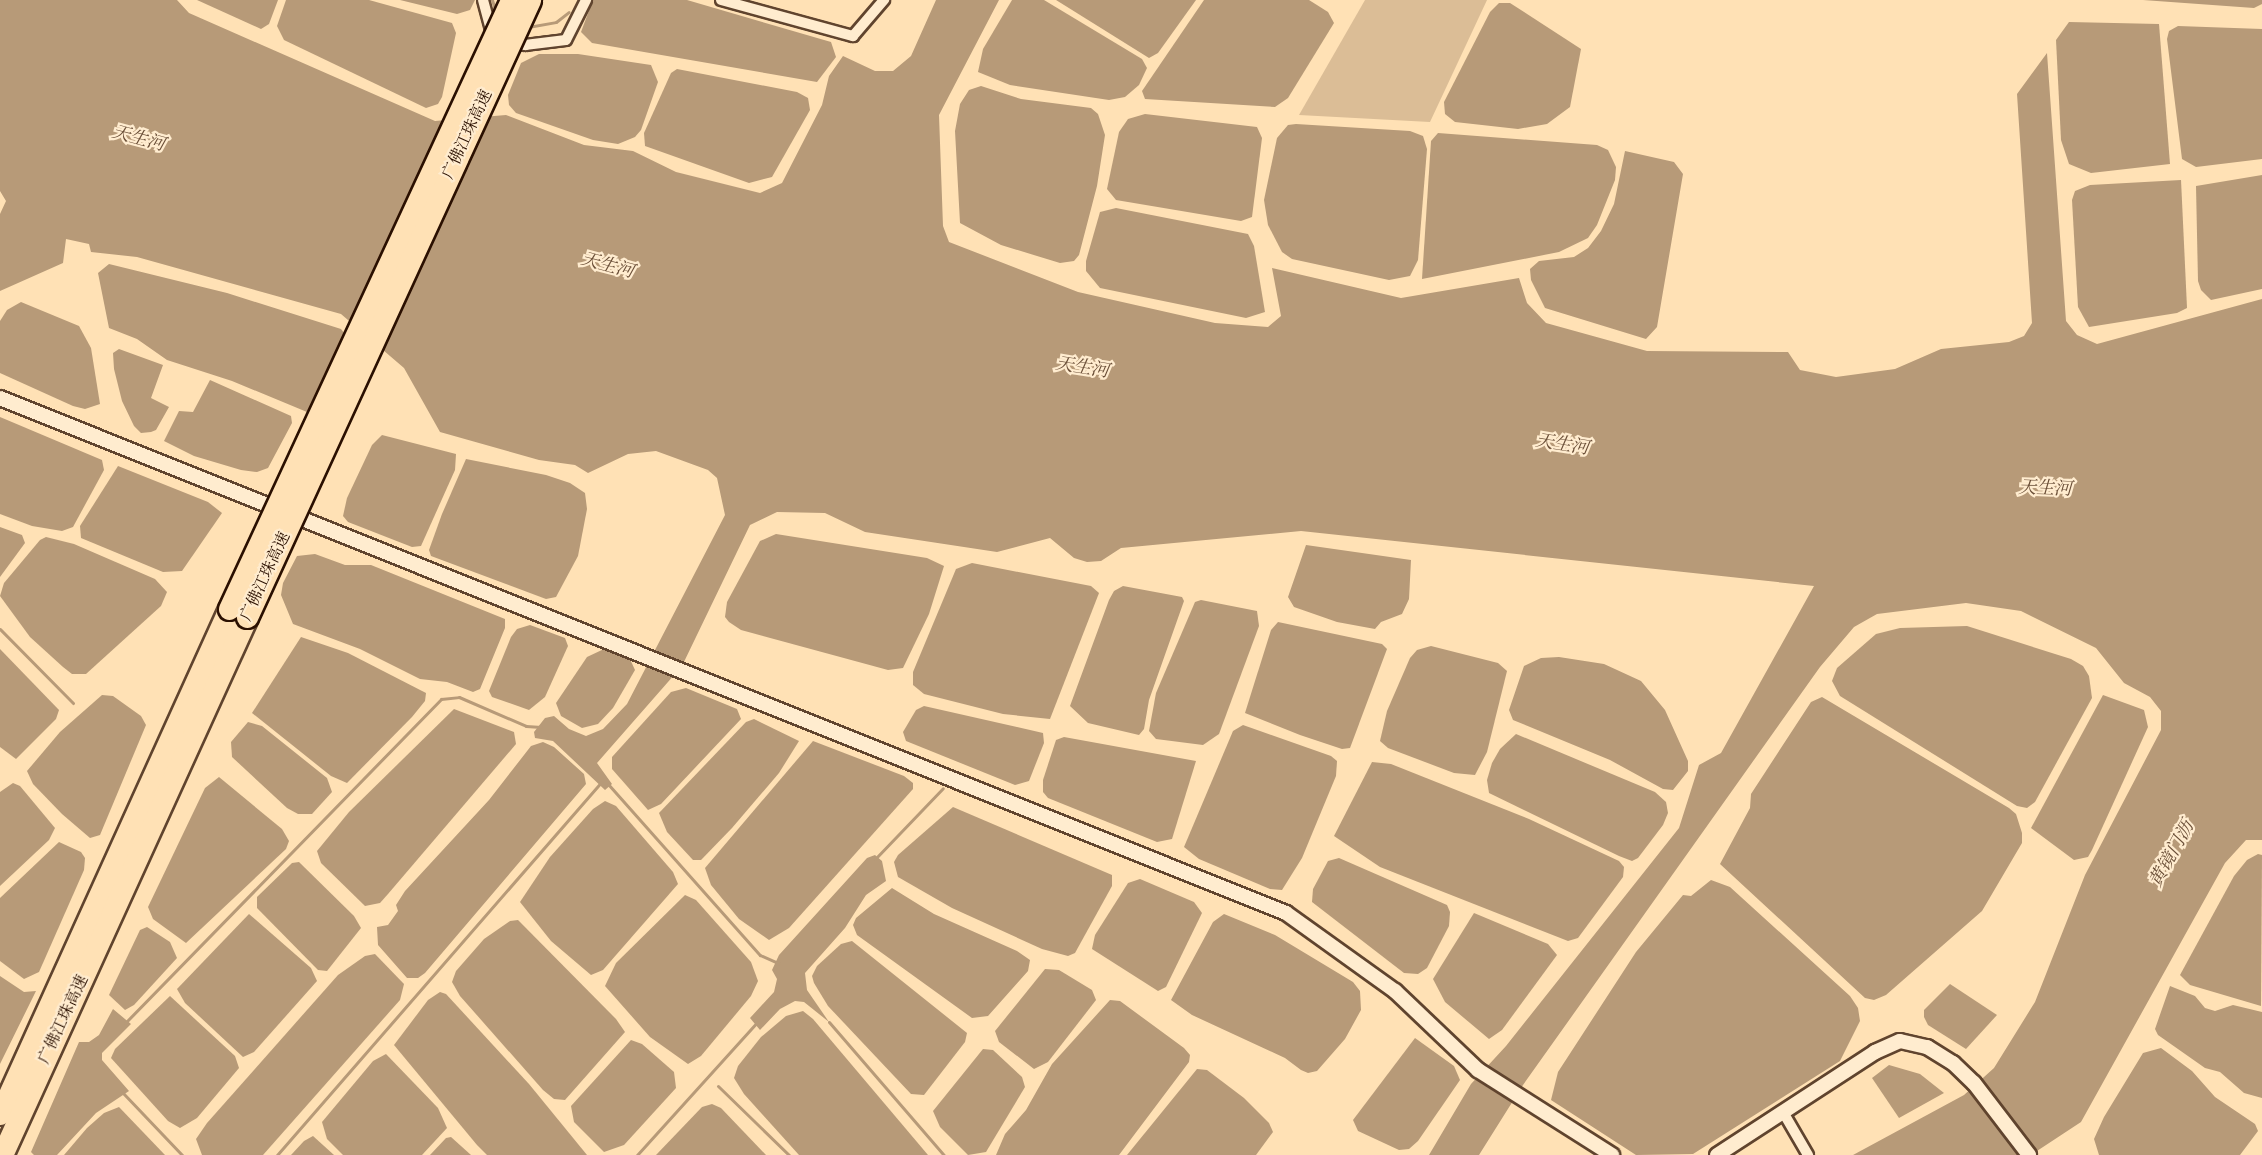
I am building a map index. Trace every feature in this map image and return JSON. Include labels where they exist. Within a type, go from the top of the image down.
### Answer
[{"type":"highway","name":"广佛江珠高速","points":[[3,1155],[238,613],[510,0]]},
{"type":"highway","name":"广佛江珠高速","points":[[0,1114],[530,0]]},
{"type":"street","points":[[483,0],[491,28],[501,40],[525,45],[566,40],[586,0]]},
{"type":"street","points":[[721,0],[853,36],[884,0]]},
{"type":"street","points":[[0,398],[685,669],[1286,913],[1395,991],[1478,1070],[1518,1098],[1612,1155]]},
{"type":"street","points":[[1717,1155],[1875,1052],[1900,1041],[1927,1047],[1974,1083],[2029,1155]]},
{"type":"street","points":[[1784,1112],[1808,1155]]},
{"type":"shaded area","points":[[1365,0],[1487,0],[1430,122],[1299,115]]},
{"type":"water","points":[[0,0],[177,0],[189,13],[435,121],[506,115],[584,145],[633,151],[676,172],[760,193],[782,183],[822,105],[829,76],[843,56],[875,71],[893,71],[911,56],[936,0],[999,0],[939,115],[943,226],[949,242],[1078,292],[1215,323],[1268,327],[1281,316],[1272,268],[1401,298],[1519,278],[1527,303],[1546,323],[1647,351],[1788,352],[1800,370],[1836,377],[1895,369],[1941,349],[2009,342],[2024,336],[2032,323],[2017,94],[2047,53],[2066,321],[2077,335],[2097,344],[2262,299],[2262,840],[2246,840],[2225,863],[2081,1122],[2031,1155],[1853,1155],[1964,1095],[1994,1068],[2035,1002],[2085,875],[2161,730],[2161,711],[2150,697],[2124,683],[2096,648],[2021,611],[1966,603],[1877,614],[1854,627],[1820,667],[1523,1085],[1479,1155],[1429,1155],[1471,1084],[1506,1046],[1679,828],[1699,765],[1721,753],[1814,586],[1301,531],[1121,548],[1101,561],[1087,562],[1074,558],[1050,538],[997,552],[865,532],[825,513],[777,512],[750,525],[682,666],[597,763],[612,784],[605,790],[553,741],[535,738],[534,732],[545,718],[554,716],[569,729],[586,736],[603,729],[627,704],[725,515],[717,478],[708,470],[656,451],[628,454],[588,473],[575,465],[539,460],[440,432],[404,368],[341,314],[137,257],[91,252],[89,244],[66,239],[63,263],[0,291],[0,214],[6,201],[0,191]]},
{"type":"water","points":[[197,0],[278,0],[269,24],[261,29]]},
{"type":"water","points":[[286,0],[369,0],[452,23],[456,33],[442,97],[438,104],[426,108],[284,40],[277,26]]},
{"type":"water","points":[[400,0],[475,0],[470,10],[457,14]]},
{"type":"water","points":[[593,0],[687,0],[831,42],[836,57],[817,82],[592,43],[581,32]]},
{"type":"water","points":[[1012,0],[1044,0],[1142,59],[1147,68],[1139,85],[1125,97],[1109,100],[1010,85],[978,72],[983,49]]},
{"type":"water","points":[[1056,0],[1196,0],[1158,53],[1149,58]]},
{"type":"water","points":[[1204,0],[1309,0],[1328,12],[1334,23],[1288,98],[1275,107],[1145,99],[1142,91]]},
{"type":"water","points":[[2143,0],[2262,0],[2262,4],[2254,8]]},
{"type":"water","points":[[1499,3],[1510,3],[1581,49],[1570,107],[1547,124],[1518,129],[1455,122],[1445,114],[1444,102],[1490,12]]},
{"type":"water","points":[[2069,22],[2159,24],[2170,164],[2091,173],[2069,164],[2061,140],[2056,40]]},
{"type":"water","points":[[2178,26],[2262,29],[2262,159],[2196,167],[2182,159],[2167,39],[2169,31]]},
{"type":"water","points":[[539,54],[578,54],[651,65],[658,82],[641,130],[635,137],[618,144],[593,140],[516,113],[509,105],[508,95],[521,63]]},
{"type":"water","points":[[677,69],[797,92],[808,98],[810,110],[772,177],[749,183],[645,146],[644,133],[671,73]]},
{"type":"water","points":[[981,86],[1021,99],[1091,108],[1098,114],[1105,135],[1097,186],[1079,255],[1074,261],[1060,263],[1001,245],[960,223],[955,131],[960,104],[969,90]]},
{"type":"water","points":[[1145,114],[1257,127],[1262,138],[1252,217],[1241,221],[1116,200],[1107,189],[1119,132],[1128,119]]},
{"type":"water","points":[[1288,125],[1410,131],[1423,136],[1427,149],[1418,260],[1410,276],[1389,280],[1292,259],[1282,252],[1268,225],[1264,200],[1277,138]]},
{"type":"water","points":[[1438,133],[1597,145],[1608,150],[1616,167],[1615,180],[1597,225],[1588,238],[1559,252],[1422,279],[1431,141]]},
{"type":"water","points":[[1625,151],[1674,162],[1683,174],[1657,327],[1646,339],[1545,308],[1531,280],[1530,269],[1539,261],[1574,257],[1588,248],[1601,231],[1614,204]]},
{"type":"water","points":[[2262,175],[2262,289],[2211,300],[2201,290],[2198,281],[2196,186]]},
{"type":"water","points":[[2181,180],[2187,308],[2177,313],[2089,327],[2078,307],[2072,200],[2075,191],[2090,185]]},
{"type":"water","points":[[1116,208],[1248,234],[1254,246],[1265,312],[1246,318],[1100,288],[1086,271],[1086,261],[1100,212]]},
{"type":"water","points":[[109,264],[227,293],[341,329],[344,333],[307,412],[232,381],[167,360],[137,339],[109,328],[98,273]]},
{"type":"water","points":[[21,302],[79,326],[91,348],[100,404],[85,409],[73,406],[0,373],[0,321],[7,310]]},
{"type":"water","points":[[119,349],[163,365],[151,398],[169,407],[156,430],[141,433],[134,426],[122,401],[114,369],[113,353]]},
{"type":"water","points":[[210,380],[291,416],[292,423],[268,468],[257,472],[241,470],[194,456],[164,441],[179,411],[193,412]]},
{"type":"water","points":[[0,417],[102,460],[104,470],[73,527],[62,531],[32,526],[0,514]]},
{"type":"water","points":[[382,435],[456,454],[455,470],[421,546],[412,547],[348,522],[343,516],[347,498],[372,445]]},
{"type":"water","points":[[466,459],[546,475],[570,483],[585,493],[587,509],[578,556],[556,597],[546,599],[431,556],[429,550]]},
{"type":"water","points":[[118,466],[208,502],[222,513],[182,571],[163,572],[81,538],[80,526]]},
{"type":"water","points":[[0,527],[22,535],[25,543],[0,577]]},
{"type":"water","points":[[776,534],[927,558],[944,566],[929,614],[903,668],[888,670],[741,630],[729,622],[725,617],[727,602],[760,541]]},
{"type":"water","points":[[46,537],[74,544],[155,579],[167,592],[161,606],[86,674],[72,674],[63,667],[30,637],[0,596],[4,583],[40,540]]},
{"type":"water","points":[[1306,545],[1411,560],[1409,599],[1402,614],[1381,622],[1375,629],[1337,622],[1294,607],[1288,597]]},
{"type":"water","points":[[315,554],[345,565],[371,565],[505,619],[505,628],[480,689],[473,692],[447,682],[420,679],[360,649],[293,624],[281,595],[283,583],[297,556]]},
{"type":"water","points":[[972,563],[1091,586],[1099,593],[1050,719],[1003,714],[924,694],[913,685],[913,672],[956,569]]},
{"type":"water","points":[[1123,586],[1182,597],[1184,601],[1149,700],[1144,729],[1139,735],[1088,723],[1070,706],[1109,600],[1114,591]]},
{"type":"water","points":[[1201,600],[1257,611],[1259,626],[1219,734],[1203,745],[1156,739],[1149,731],[1156,693],[1195,602]]},
{"type":"water","points":[[1278,622],[1382,644],[1387,649],[1350,748],[1342,749],[1300,735],[1245,713],[1271,630]]},
{"type":"water","points":[[530,625],[565,638],[568,646],[545,697],[529,710],[492,697],[489,691],[511,637],[517,629]]},
{"type":"water","points":[[1967,626],[2071,659],[2083,666],[2089,676],[2092,698],[2035,802],[2027,808],[2017,806],[1840,696],[1832,681],[1837,668],[1876,634],[1900,628]]},
{"type":"water","points":[[301,637],[348,653],[426,693],[425,701],[412,717],[347,783],[331,776],[252,713]]},
{"type":"water","points":[[1431,646],[1498,663],[1507,671],[1487,752],[1475,775],[1454,773],[1388,748],[1380,741],[1387,711],[1410,658],[1417,650]]},
{"type":"water","points":[[0,649],[59,710],[56,719],[16,759],[0,747]]},
{"type":"water","points":[[604,649],[629,657],[635,670],[613,708],[598,724],[582,728],[561,716],[556,703],[587,657]]},
{"type":"water","points":[[1559,657],[1604,664],[1641,681],[1665,710],[1688,761],[1688,771],[1673,790],[1663,789],[1610,760],[1513,720],[1509,710],[1524,666],[1541,658]]},
{"type":"water","points":[[686,688],[737,709],[741,719],[661,804],[648,810],[612,769],[612,757],[671,692]]},
{"type":"water","points":[[102,695],[113,696],[141,716],[146,725],[100,835],[90,838],[62,814],[33,784],[27,771],[60,732]]},
{"type":"water","points":[[2103,695],[2144,710],[2148,727],[2092,850],[2088,857],[2074,860],[2031,828]]},
{"type":"water","points":[[1822,697],[2009,808],[2016,814],[2022,833],[2022,843],[1982,911],[1886,995],[1874,1000],[1865,998],[1720,864],[1750,808],[1751,794],[1811,702]]},
{"type":"water","points":[[924,706],[1043,733],[1044,743],[1029,781],[1015,785],[906,741],[903,732],[916,710]]},
{"type":"water","points":[[454,709],[514,732],[516,744],[380,903],[365,906],[321,863],[317,851],[349,812]]},
{"type":"water","points":[[754,719],[799,741],[779,773],[732,828],[701,860],[693,860],[667,832],[659,813],[746,722]]},
{"type":"water","points":[[248,722],[262,726],[327,778],[332,792],[312,814],[298,814],[287,808],[232,757],[231,742]]},
{"type":"water","points":[[1243,725],[1331,756],[1337,761],[1336,776],[1302,858],[1282,890],[1270,889],[1199,859],[1184,847],[1233,731]]},
{"type":"water","points":[[1516,734],[1655,792],[1666,802],[1668,813],[1663,825],[1638,858],[1632,861],[1619,856],[1489,793],[1487,780],[1492,763],[1500,749]]},
{"type":"water","points":[[1064,737],[1196,761],[1172,839],[1157,842],[1048,798],[1043,792],[1043,780],[1056,740]]},
{"type":"water","points":[[813,741],[904,776],[913,783],[913,789],[789,928],[769,940],[739,919],[711,885],[705,868]]},
{"type":"water","points":[[543,742],[554,747],[584,774],[586,784],[425,973],[418,978],[407,978],[378,945],[377,927],[388,925],[398,911],[396,905],[405,891],[489,800],[531,746]]},
{"type":"water","points":[[1372,762],[1391,764],[1529,819],[1619,861],[1624,867],[1623,877],[1578,938],[1568,941],[1380,867],[1334,836]]},
{"type":"water","points":[[219,777],[282,829],[289,841],[286,849],[186,943],[153,919],[148,907],[205,788]]},
{"type":"water","points":[[13,783],[20,786],[55,828],[49,840],[0,886],[0,792]]},
{"type":"water","points":[[605,801],[616,806],[673,872],[678,884],[603,970],[591,975],[551,941],[520,902],[550,857],[593,809]]},
{"type":"water","points":[[953,807],[1112,875],[1112,886],[1075,953],[1068,956],[1042,949],[952,908],[898,877],[894,862],[898,855]]},
{"type":"water","points":[[59,842],[81,852],[85,858],[84,870],[39,972],[24,979],[0,961],[0,898]]},
{"type":"water","points":[[2258,854],[2262,855],[2261,1006],[2190,985],[2180,975],[2234,876],[2247,860]]},
{"type":"water","points":[[875,855],[882,861],[886,881],[866,895],[845,928],[805,973],[807,990],[829,1022],[804,1002],[795,1001],[780,1009],[760,1030],[750,1018],[774,992],[777,979],[772,970],[779,955],[867,858]]},
{"type":"water","points":[[1339,858],[1447,905],[1450,912],[1449,926],[1427,968],[1418,974],[1404,973],[1312,902],[1313,889],[1328,861]]},
{"type":"water","points":[[299,862],[354,916],[361,928],[327,971],[318,970],[257,908],[257,897],[292,863]]},
{"type":"water","points":[[1140,879],[1194,902],[1202,913],[1166,987],[1158,991],[1092,949],[1095,935],[1128,883]]},
{"type":"water","points":[[1711,880],[1730,887],[1850,996],[1858,1008],[1860,1021],[1840,1061],[1693,1154],[1636,1155],[1551,1100],[1558,1072],[1636,952],[1683,895],[1691,896]]},
{"type":"water","points":[[892,888],[934,914],[1017,951],[1030,960],[1028,971],[988,1016],[972,1018],[857,935],[853,925],[856,918]]},
{"type":"water","points":[[685,895],[696,900],[751,962],[758,981],[751,996],[701,1056],[688,1064],[650,1037],[605,986],[616,963]]},
{"type":"water","points":[[1474,913],[1548,944],[1557,955],[1502,1030],[1489,1039],[1445,1002],[1433,979]]},
{"type":"water","points":[[249,914],[311,968],[317,981],[254,1052],[243,1057],[185,1003],[177,989]]},
{"type":"water","points":[[1224,914],[1275,935],[1353,982],[1360,991],[1361,1010],[1345,1039],[1317,1071],[1308,1073],[1301,1070],[1285,1058],[1192,1015],[1171,1000],[1213,922]]},
{"type":"water","points":[[518,920],[616,1019],[625,1032],[565,1100],[554,1099],[543,1090],[460,996],[452,982],[456,971],[484,939],[510,921]]},
{"type":"water","points":[[147,927],[170,942],[177,958],[134,1005],[125,1010],[109,995],[140,930]]},
{"type":"water","points":[[852,941],[967,1033],[965,1042],[924,1095],[911,1094],[828,1006],[814,983],[812,976],[817,966],[841,944]]},
{"type":"water","points":[[375,954],[404,984],[400,1000],[263,1155],[202,1155],[196,1139],[207,1123],[338,975],[365,956]]},
{"type":"water","points":[[1045,969],[1059,970],[1092,990],[1096,1000],[1048,1062],[1034,1069],[999,1042],[995,1031]]},
{"type":"water","points":[[0,976],[24,992],[36,991],[0,1064]]},
{"type":"water","points":[[1950,984],[1997,1015],[1966,1049],[1928,1025],[1924,1017],[1924,1010]]},
{"type":"water","points":[[2170,986],[2195,996],[2205,1008],[2215,1011],[2233,1005],[2262,1012],[2262,1098],[2244,1093],[2220,1072],[2205,1068],[2158,1035],[2155,1029]]},
{"type":"water","points":[[440,992],[446,994],[529,1084],[587,1155],[487,1155],[477,1145],[394,1045],[428,1000]]},
{"type":"water","points":[[170,996],[235,1056],[239,1068],[197,1118],[180,1128],[168,1121],[111,1058],[115,1049]]},
{"type":"water","points":[[1110,1000],[1120,1001],[1184,1048],[1190,1055],[1189,1062],[1119,1155],[996,1155],[1005,1134],[1026,1110],[1052,1064]]},
{"type":"water","points":[[113,1009],[131,1024],[102,1053],[102,1060],[129,1091],[96,1113],[57,1155],[34,1155],[31,1152],[79,1042],[89,1042],[99,1035]]},
{"type":"water","points":[[803,1011],[813,1019],[928,1155],[799,1155],[744,1094],[734,1078],[738,1066],[761,1037],[786,1016]]},
{"type":"water","points":[[1415,1038],[1454,1066],[1460,1080],[1418,1141],[1409,1149],[1399,1150],[1358,1131],[1353,1120]]},
{"type":"water","points":[[631,1040],[642,1044],[674,1072],[676,1088],[624,1145],[604,1152],[574,1122],[571,1106]]},
{"type":"water","points":[[2161,1048],[2192,1071],[2215,1097],[2255,1124],[2258,1131],[2240,1155],[2099,1155],[2094,1139],[2104,1117],[2143,1053]]},
{"type":"water","points":[[983,1049],[993,1050],[1022,1077],[1025,1087],[986,1152],[968,1155],[940,1127],[933,1111]]},
{"type":"water","points":[[386,1054],[438,1108],[447,1128],[422,1155],[343,1155],[327,1139],[322,1122],[373,1061]]},
{"type":"water","points":[[1889,1065],[1920,1074],[1944,1093],[1899,1118],[1872,1078]]},
{"type":"water","points":[[1197,1069],[1207,1070],[1244,1098],[1269,1123],[1273,1132],[1256,1155],[1127,1155]]},
{"type":"water","points":[[712,1104],[721,1108],[766,1155],[656,1155],[702,1107]]},
{"type":"water","points":[[119,1107],[165,1155],[64,1155],[87,1128],[104,1113]]},
{"type":"water","points":[[313,1136],[334,1155],[291,1155],[304,1141]]},
{"type":"water","points":[[451,1137],[471,1155],[430,1155],[446,1138]]},
{"type":"waterway","points":[[492,0],[496,12]]},
{"type":"waterway","points":[[528,27],[556,22],[569,12]]},
{"type":"waterway","points":[[0,629],[73,703]]},
{"type":"waterway","points":[[125,1023],[441,699],[459,697],[526,726],[541,727]]},
{"type":"waterway","points":[[277,1155],[601,782]]},
{"type":"waterway","points":[[608,784],[760,955],[778,963]]},
{"type":"waterway","points":[[875,859],[943,788]]},
{"type":"waterway","points":[[637,1155],[757,1022]]},
{"type":"waterway","points":[[829,1022],[944,1155]]},
{"type":"waterway","points":[[718,1086],[789,1155]]},
{"type":"waterway","points":[[123,1093],[182,1155]]},
{"type":"water label","name":"天生河","points":[[138,140]]},
{"type":"water label","name":"天生河","points":[[607,267]]},
{"type":"water label","name":"天生河","points":[[1082,369]]},
{"type":"water label","name":"天生河","points":[[1562,446]]},
{"type":"water label","name":"天生河","points":[[2045,490]]},
{"type":"water label","name":"黄镜门沥","points":[[2173,855]]}]
